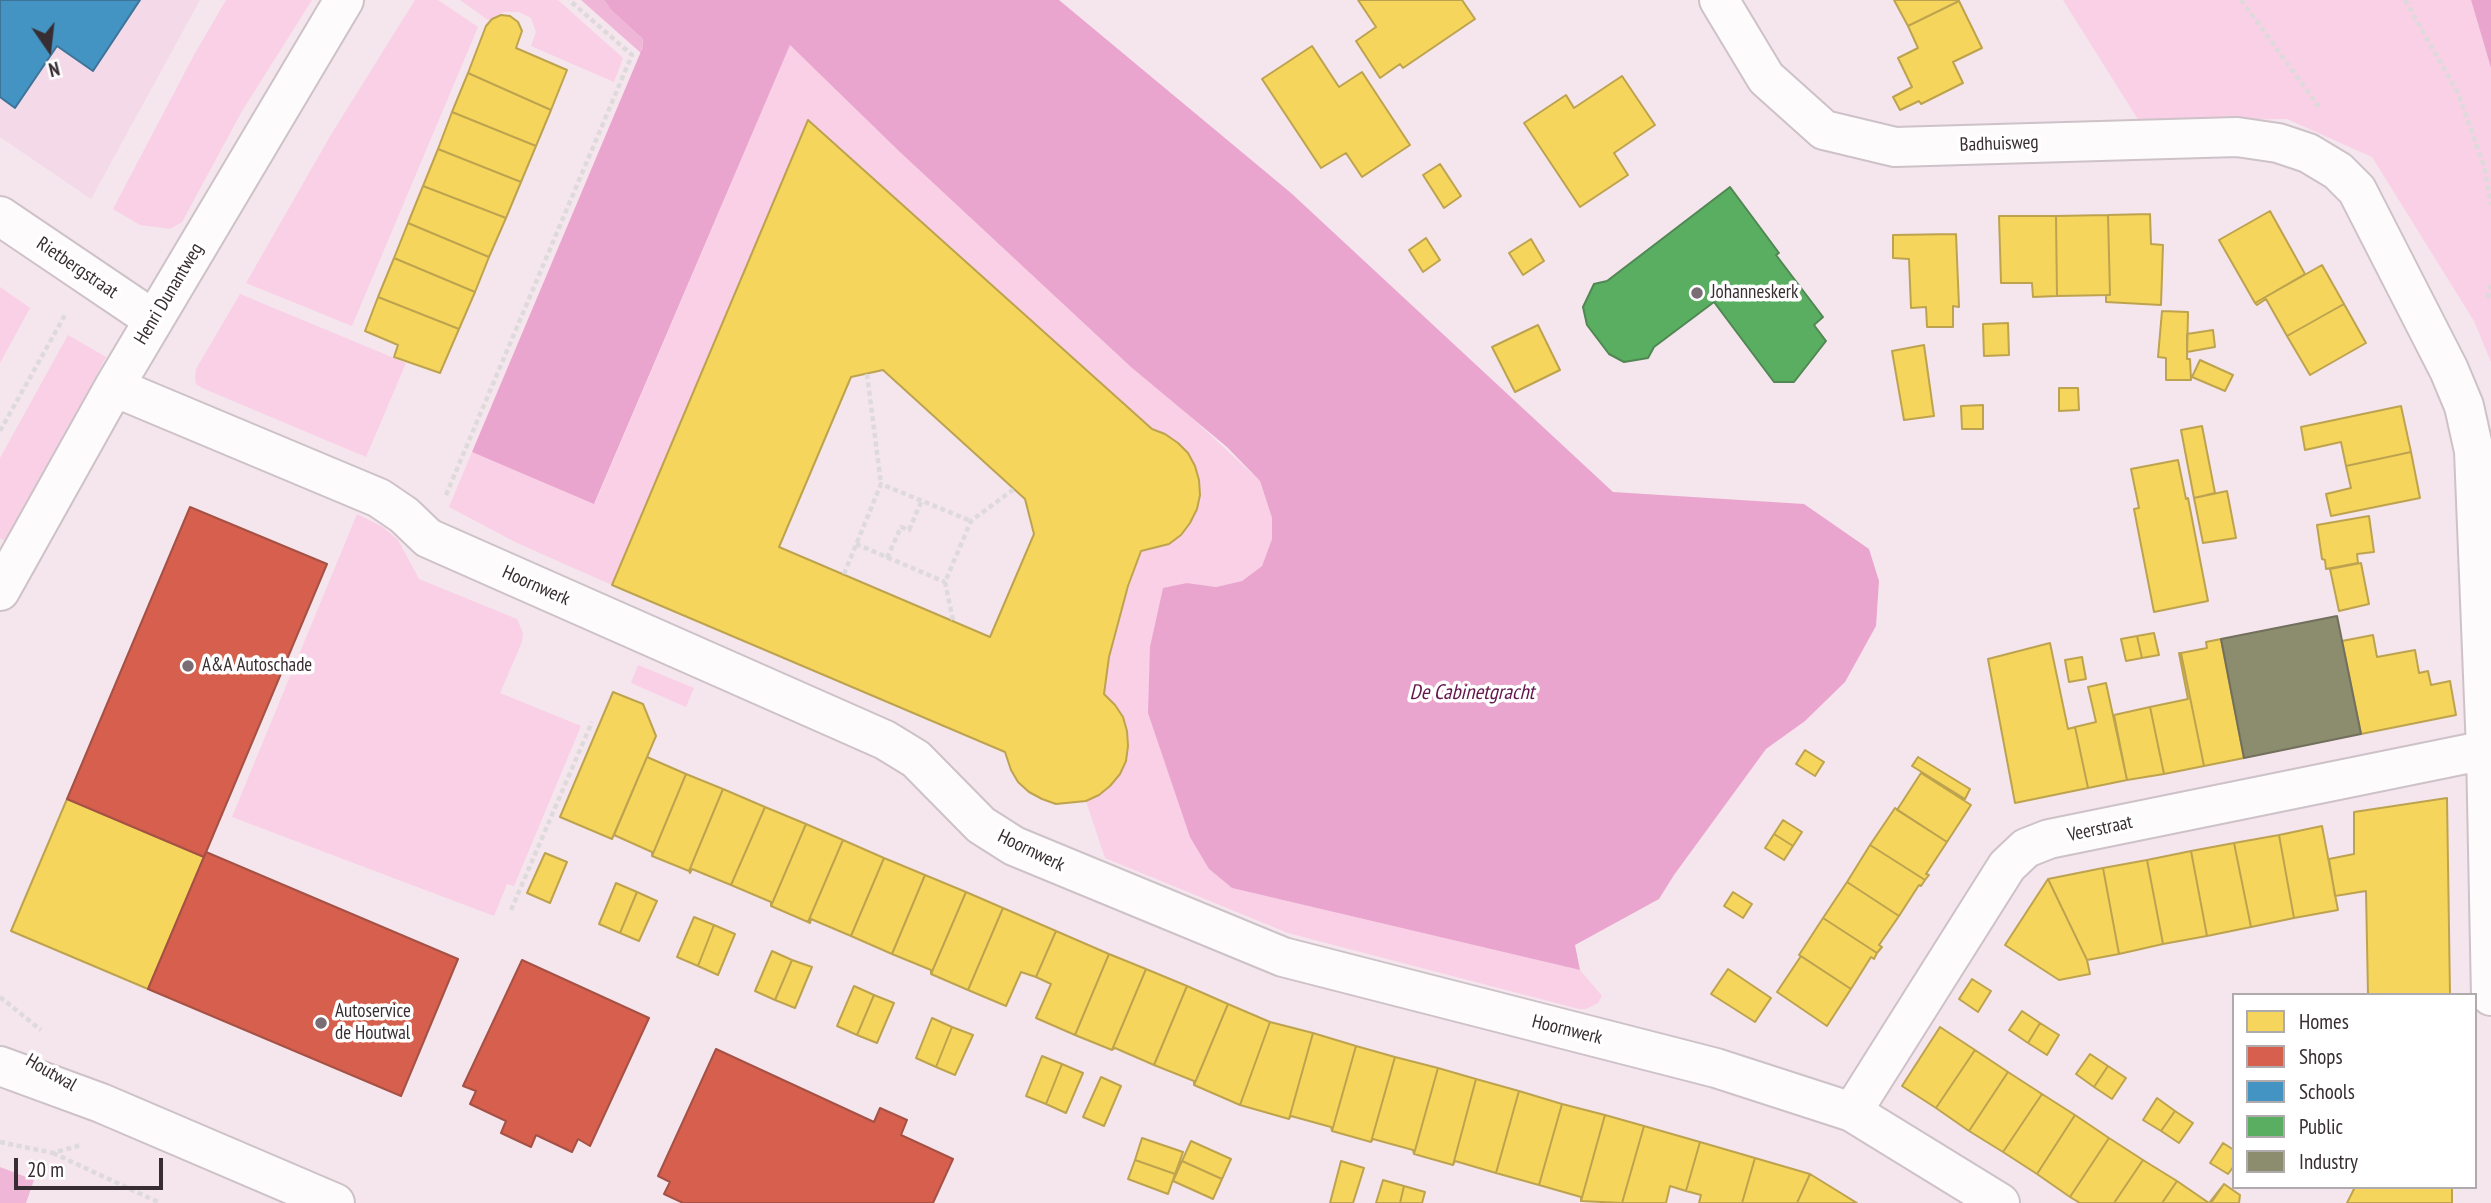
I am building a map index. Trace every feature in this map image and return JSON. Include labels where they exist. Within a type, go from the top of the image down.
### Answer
[{"type":"street","name":"Henri Dunantweg","points":[[0,591],[114,387],[344,0]]},
{"type":"street","name":"Badhuisweg","points":[[1719,0],[1766,78],[1824,130],[1895,147],[2237,137],[2278,143],[2308,153],[2338,171],[2357,190],[2449,370],[2464,406],[2474,451],[2486,750],[2491,996]]},
{"type":"street","name":"Rietbergstraat","points":[[0,216],[154,320]]},
{"type":"street","name":"Hoornwerk","points":[[114,387],[379,498],[404,515],[428,538],[885,740],[916,759],[981,825],[1014,846],[1283,957],[1716,1068],[1852,1112],[2000,1203]]},
{"type":"street","name":"Veerstraat","points":[[1852,1112],[2007,866],[2026,848],[2049,839],[2486,750]]},
{"type":"street","name":"Houtwal","points":[[0,1043],[101,1103]]},
{"type":"street","name":"Houtwal","points":[[0,1066],[101,1103],[335,1203]]},
{"type":"path","points":[[428,538],[632,55],[569,0]]},
{"type":"path","points":[[2241,0],[2326,117],[2338,171]]},
{"type":"path","points":[[2405,0],[2458,93],[2484,166],[2491,205]]},
{"type":"path","points":[[0,431],[87,275]]},
{"type":"path","points":[[2491,285],[2488,296],[2491,300]]},
{"type":"path","points":[[844,574],[881,484],[867,374]]},
{"type":"path","points":[[881,484],[971,521]]},
{"type":"path","points":[[953,621],[945,582],[971,521],[1014,489]]},
{"type":"path","points":[[887,558],[901,527],[909,530],[922,500]]},
{"type":"path","points":[[856,544],[945,582]]},
{"type":"path","points":[[512,909],[592,722]]},
{"type":"path","points":[[53,1153],[160,1203]]},
{"type":"shaded area","points":[[0,0],[200,0],[91,199],[0,137]]},
{"type":"shaded area","points":[[226,0],[312,0],[242,111],[182,222],[170,229],[140,225],[113,209]]},
{"type":"shaded area","points":[[415,0],[438,0],[478,27],[352,326],[246,283],[332,133]]},
{"type":"shaded area","points":[[460,0],[558,0],[623,58],[614,82],[531,46],[536,32],[531,18],[519,12],[504,12],[488,20]]},
{"type":"shaded area","points":[[581,0],[604,0],[611,10],[643,39],[641,53]]},
{"type":"shaded area","points":[[2063,0],[2471,0],[2491,68],[2491,362],[2474,321],[2372,157],[2287,119],[2139,121]]},
{"type":"shaded area","points":[[790,45],[1260,481],[1272,518],[1272,539],[1262,566],[1242,581],[1216,587],[1187,583],[1209,869],[1232,888],[1580,970],[1602,996],[1598,1003],[1586,1009],[1579,1009],[1288,933],[1105,858],[1086,801],[1099,795],[1120,774],[1128,746],[1123,717],[1104,694],[1109,657],[1141,551],[1169,544],[1181,535],[1197,509],[1199,480],[1195,466],[1178,443],[1152,429],[808,121],[612,585],[517,543],[449,507],[472,452],[595,503]]},
{"type":"shaded area","points":[[0,287],[30,308],[0,363]]},
{"type":"shaded area","points":[[240,294],[406,363],[366,457],[196,384],[196,369]]},
{"type":"shaded area","points":[[68,335],[106,357],[8,543],[0,538],[0,458]]},
{"type":"shaded area","points":[[357,514],[383,527],[398,540],[419,579],[517,619],[523,633],[522,642],[500,693],[581,726],[514,886],[507,884],[494,916],[232,817]]},
{"type":"shaded area","points":[[638,665],[694,688],[686,707],[631,683]]},
{"type":"shaded area","points":[[0,1167],[34,1180],[26,1203],[0,1203]]},
{"type":"water","name":"De Cabinetgracht","points":[[604,0],[1059,0],[1291,193],[1613,492],[1804,504],[1869,549],[1879,581],[1876,626],[1845,682],[1805,721],[1766,749],[1659,899],[1575,945],[1580,970],[1232,888],[1209,869],[1190,837],[1148,713],[1150,647],[1163,588],[1187,583],[1216,587],[1242,581],[1262,566],[1272,539],[1272,518],[1260,481],[1227,447],[1131,367],[900,152],[790,45],[594,504],[472,452],[642,49],[643,39],[611,10]]},
{"type":"water","points":[[2471,0],[2491,0],[2491,68]]},
{"type":"building: Homes","points":[[1358,0],[1462,0],[1475,19],[1403,68],[1400,64],[1380,78],[1356,41],[1376,27]]},
{"type":"building: Homes","points":[[1894,0],[1959,0],[1959,1],[1908,26]]},
{"type":"building: Homes","points":[[1959,1],[1982,48],[1953,62],[1963,83],[1921,104],[1919,101],[1900,110],[1893,97],[1912,87],[1898,58],[1918,48],[1908,26]]},
{"type":"building: Homes","points":[[501,15],[510,16],[518,22],[522,31],[516,48],[567,70],[551,110],[468,73],[486,26]]},
{"type":"building: Homes","points":[[1312,46],[1339,87],[1362,72],[1410,145],[1362,177],[1346,153],[1321,168],[1262,79]]},
{"type":"building: Homes","points":[[468,73],[551,110],[536,146],[452,112]]},
{"type":"building: Homes","points":[[1622,76],[1655,125],[1614,153],[1628,175],[1580,207],[1524,123],[1566,95],[1574,108]]},
{"type":"building: Homes","points":[[452,112],[536,146],[521,182],[438,149]]},
{"type":"building: Homes","points":[[808,120],[1152,429],[1178,443],[1188,453],[1199,480],[1200,495],[1190,523],[1181,535],[1169,544],[1141,551],[1128,586],[1109,657],[1104,694],[1123,717],[1127,731],[1126,761],[1110,786],[1086,801],[1056,804],[1042,799],[1018,782],[1005,752],[612,585]],"holes":[[[883,370],[1025,499],[1034,534],[990,637],[779,547],[851,377]]]},
{"type":"building: Homes","points":[[438,149],[521,182],[506,218],[423,186]]},
{"type":"building: Homes","points":[[1440,164],[1461,196],[1444,208],[1423,175]]},
{"type":"building: Homes","points":[[423,186],[506,218],[489,257],[408,223]]},
{"type":"building: Homes","points":[[2270,211],[2305,274],[2255,303],[2219,240]]},
{"type":"building: Homes","points":[[2150,214],[2151,244],[2163,245],[2161,305],[2106,302],[2106,295],[2110,295],[2108,215]]},
{"type":"building: Homes","points":[[2108,215],[2110,295],[2057,296],[2056,216]]},
{"type":"building: Homes","points":[[1999,216],[2056,216],[2057,296],[2033,297],[2032,283],[2001,283]]},
{"type":"building: Homes","points":[[408,223],[489,257],[475,292],[394,258]]},
{"type":"building: Homes","points":[[1956,234],[1959,307],[1953,306],[1953,327],[1927,327],[1926,307],[1911,308],[1909,259],[1893,258],[1893,235]]},
{"type":"building: Homes","points":[[1426,238],[1440,260],[1423,272],[1409,250]]},
{"type":"building: Homes","points":[[1531,239],[1544,261],[1523,275],[1509,253]]},
{"type":"building: Homes","points":[[394,258],[475,292],[459,329],[378,297]]},
{"type":"building: Homes","points":[[2322,265],[2344,304],[2287,336],[2266,299],[2257,305],[2255,303]]},
{"type":"building: Homes","points":[[378,297],[459,329],[440,373],[394,357],[398,345],[365,331]]},
{"type":"building: Homes","points":[[2344,304],[2366,343],[2310,375],[2287,336]]},
{"type":"building: Homes","points":[[2162,311],[2188,312],[2187,359],[2190,359],[2191,380],[2166,380],[2166,358],[2158,357]]},
{"type":"building: Homes","points":[[2008,323],[2009,355],[1984,356],[1983,324]]},
{"type":"building: Homes","points":[[1538,325],[1560,370],[1515,392],[1492,347]]},
{"type":"building: Homes","points":[[2213,330],[2215,347],[2187,352],[2187,334]]},
{"type":"building: Homes","points":[[1924,345],[1934,416],[1904,420],[1892,351]]},
{"type":"building: Homes","points":[[2200,360],[2233,375],[2225,391],[2192,377]]},
{"type":"building: Homes","points":[[2059,388],[2078,388],[2079,410],[2059,411]]},
{"type":"building: Homes","points":[[1983,405],[1983,429],[1962,429],[1961,406]]},
{"type":"building: Homes","points":[[2401,406],[2411,452],[2346,466],[2341,442],[2305,450],[2301,427]]},
{"type":"building: Homes","points":[[2202,426],[2215,493],[2194,498],[2181,430]]},
{"type":"building: Homes","points":[[2411,452],[2420,498],[2331,516],[2326,494],[2351,488],[2346,466]]},
{"type":"building: Homes","points":[[2178,460],[2208,601],[2154,612],[2134,509],[2139,508],[2131,469]]},
{"type":"building: Homes","points":[[2227,491],[2236,538],[2203,543],[2194,498]]},
{"type":"building: Homes","points":[[2369,516],[2374,552],[2357,554],[2358,563],[2326,569],[2317,525]]},
{"type":"building: Homes","points":[[2361,563],[2369,604],[2339,611],[2330,569]]},
{"type":"building: Homes","points":[[2154,633],[2159,655],[2142,658],[2137,636]]},
{"type":"building: Homes","points":[[2373,635],[2377,657],[2415,650],[2419,673],[2428,671],[2431,685],[2450,681],[2456,715],[2361,734],[2342,641]]},
{"type":"building: Homes","points":[[2137,636],[2142,658],[2126,661],[2121,639]]},
{"type":"building: Homes","points":[[2221,639],[2244,758],[2204,766],[2181,653],[2207,648],[2206,642]]},
{"type":"building: Homes","points":[[2050,643],[2068,729],[2075,727],[2088,788],[2015,803],[1988,659]]},
{"type":"building: Homes","points":[[2179,653],[2204,766],[2164,774],[2150,707],[2188,699]]},
{"type":"building: Homes","points":[[2082,657],[2086,679],[2069,682],[2065,660]]},
{"type":"building: Homes","points":[[2106,683],[2127,780],[2088,788],[2075,727],[2096,722],[2088,687]]},
{"type":"building: Homes","points":[[613,692],[643,704],[656,736],[612,839],[560,817]]},
{"type":"building: Homes","points":[[2150,707],[2164,774],[2127,780],[2114,715]]},
{"type":"building: Homes","points":[[1805,750],[1824,762],[1815,776],[1796,764]]},
{"type":"building: Homes","points":[[647,757],[686,774],[652,856],[652,852],[614,835]]},
{"type":"building: Homes","points":[[1918,757],[1970,789],[1965,799],[1912,766]]},
{"type":"building: Homes","points":[[1921,773],[1971,805],[1947,842],[1897,810]]},
{"type":"building: Homes","points":[[686,774],[723,789],[689,871],[652,856]]},
{"type":"building: Homes","points":[[723,789],[765,807],[731,885],[692,869],[690,873],[689,871]]},
{"type":"building: Homes","points":[[2447,798],[2450,993],[2368,993],[2366,891],[2335,896],[2329,859],[2354,854],[2354,812]]},
{"type":"building: Homes","points":[[67,799],[204,857],[148,989],[11,931]]},
{"type":"building: Homes","points":[[765,807],[806,824],[771,906],[771,902],[731,885]]},
{"type":"building: Homes","points":[[1895,808],[1947,842],[1926,874],[1929,875],[1925,880],[1870,845]]},
{"type":"building: Homes","points":[[1783,820],[1802,832],[1793,846],[1774,834]]},
{"type":"building: Homes","points":[[806,824],[843,840],[808,922],[771,906]]},
{"type":"building: Homes","points":[[2322,826],[2338,910],[2294,918],[2279,835]]},
{"type":"building: Homes","points":[[1774,834],[1793,846],[1784,860],[1765,848]]},
{"type":"building: Homes","points":[[2279,835],[2294,918],[2251,927],[2234,843]]},
{"type":"building: Homes","points":[[843,840],[884,858],[851,936],[811,919],[810,923],[808,922]]},
{"type":"building: Homes","points":[[2234,843],[2251,927],[2207,936],[2191,851]]},
{"type":"building: Homes","points":[[1870,845],[1925,880],[1899,916],[1847,882]]},
{"type":"building: Homes","points":[[2191,851],[2207,936],[2163,944],[2147,860]]},
{"type":"building: Homes","points":[[545,853],[567,862],[550,903],[527,893]]},
{"type":"building: Homes","points":[[884,858],[925,875],[892,954],[851,936]]},
{"type":"building: Homes","points":[[2147,860],[2163,944],[2119,954],[2103,868]]},
{"type":"building: Homes","points":[[2103,868],[2119,954],[2087,960],[2048,879]]},
{"type":"building: Homes","points":[[925,875],[966,892],[931,974],[931,970],[892,954]]},
{"type":"building: Homes","points":[[2048,879],[2087,960],[2090,974],[2059,980],[2005,945]]},
{"type":"building: Homes","points":[[1847,882],[1899,916],[1879,945],[1882,947],[1877,953],[1823,918]]},
{"type":"building: Homes","points":[[616,883],[637,892],[620,933],[599,924]]},
{"type":"building: Homes","points":[[637,892],[657,901],[639,941],[620,933]]},
{"type":"building: Homes","points":[[966,892],[1003,908],[968,990],[931,974]]},
{"type":"building: Homes","points":[[1733,892],[1752,904],[1743,918],[1724,906]]},
{"type":"building: Homes","points":[[1003,908],[1056,931],[1036,977],[1021,972],[1006,1006],[968,990]]},
{"type":"building: Homes","points":[[694,917],[714,925],[698,966],[677,957]]},
{"type":"building: Homes","points":[[1823,918],[1877,953],[1874,959],[1871,957],[1851,989],[1799,955]]},
{"type":"building: Homes","points":[[714,925],[735,934],[718,975],[698,966]]},
{"type":"building: Homes","points":[[1056,931],[1109,954],[1075,1035],[1036,1018],[1051,984],[1036,977]]},
{"type":"building: Homes","points":[[772,951],[792,960],[775,1000],[755,991]]},
{"type":"building: Homes","points":[[1109,954],[1146,969],[1112,1050],[1075,1035]]},
{"type":"building: Homes","points":[[1801,956],[1851,989],[1827,1026],[1777,992]]},
{"type":"building: Homes","points":[[792,960],[812,967],[795,1008],[775,1000]]},
{"type":"building: Homes","points":[[1146,969],[1187,986],[1154,1065],[1115,1048],[1112,1050]]},
{"type":"building: Homes","points":[[1728,969],[1771,998],[1755,1022],[1711,994]]},
{"type":"building: Homes","points":[[1972,979],[1991,991],[1978,1012],[1959,999]]},
{"type":"building: Homes","points":[[854,986],[874,995],[857,1035],[837,1026]]},
{"type":"building: Homes","points":[[1187,986],[1228,1004],[1194,1085],[1194,1081],[1154,1065]]},
{"type":"building: Homes","points":[[874,995],[894,1003],[877,1043],[857,1035]]},
{"type":"building: Homes","points":[[1228,1004],[1270,1022],[1240,1105],[1194,1085]]},
{"type":"building: Homes","points":[[2022,1011],[2040,1023],[2028,1043],[2009,1030]]},
{"type":"building: Homes","points":[[932,1018],[952,1027],[936,1067],[916,1058]]},
{"type":"building: Homes","points":[[1270,1022],[1313,1033],[1289,1119],[1240,1105]]},
{"type":"building: Homes","points":[[2040,1023],[2059,1035],[2047,1055],[2028,1043]]},
{"type":"building: Homes","points":[[952,1027],[973,1035],[955,1075],[936,1067]]},
{"type":"building: Homes","points":[[1940,1027],[1975,1050],[1936,1108],[1902,1086]]},
{"type":"building: Homes","points":[[1313,1033],[1356,1046],[1332,1131],[1331,1127],[1291,1116],[1289,1119]]},
{"type":"building: Homes","points":[[1356,1046],[1395,1057],[1371,1142],[1332,1131]]},
{"type":"building: Homes","points":[[1975,1050],[2008,1072],[1969,1131],[1936,1108]]},
{"type":"building: Homes","points":[[2090,1054],[2108,1066],[2094,1087],[2076,1074]]},
{"type":"building: Homes","points":[[1042,1056],[1062,1064],[1046,1104],[1026,1096]]},
{"type":"building: Homes","points":[[1395,1057],[1438,1068],[1414,1154],[1413,1150],[1373,1139],[1371,1142]]},
{"type":"building: Homes","points":[[1062,1064],[1083,1073],[1066,1113],[1046,1104]]},
{"type":"building: Homes","points":[[2108,1066],[2126,1078],[2112,1099],[2094,1087]]},
{"type":"building: Homes","points":[[1438,1068],[1476,1079],[1453,1165],[1414,1154]]},
{"type":"building: Homes","points":[[2008,1072],[2042,1094],[2003,1152],[1969,1131]]},
{"type":"building: Homes","points":[[1101,1077],[1121,1086],[1104,1126],[1083,1117]]},
{"type":"building: Homes","points":[[1476,1079],[1519,1091],[1496,1173],[1455,1161],[1453,1165]]},
{"type":"building: Homes","points":[[1519,1091],[1562,1104],[1539,1185],[1496,1173]]},
{"type":"building: Homes","points":[[2042,1094],[2075,1115],[2037,1174],[2003,1152]]},
{"type":"building: Homes","points":[[2157,1098],[2175,1111],[2161,1131],[2143,1120]]},
{"type":"building: Homes","points":[[1562,1104],[1605,1115],[1581,1201],[1581,1197],[1539,1185]]},
{"type":"building: Homes","points":[[2175,1111],[2193,1123],[2179,1143],[2161,1131]]},
{"type":"building: Homes","points":[[1605,1115],[1644,1126],[1622,1203],[1581,1201]]},
{"type":"building: Homes","points":[[2075,1115],[2109,1138],[2070,1197],[2037,1174]]},
{"type":"building: Homes","points":[[1644,1126],[1700,1142],[1686,1191],[1670,1186],[1666,1203],[1622,1203]]},
{"type":"building: Homes","points":[[1142,1138],[1183,1152],[1175,1174],[1135,1160]]},
{"type":"building: Homes","points":[[2109,1138],[2143,1160],[2114,1203],[2080,1203],[2070,1197]]},
{"type":"building: Homes","points":[[1191,1141],[1231,1159],[1222,1179],[1182,1161]]},
{"type":"building: Homes","points":[[1700,1142],[1755,1158],[1742,1203],[1699,1203],[1701,1195],[1686,1191]]},
{"type":"building: Homes","points":[[2223,1143],[2232,1149],[2232,1169],[2228,1174],[2210,1163]]},
{"type":"building: Homes","points":[[1755,1158],[1810,1174],[1797,1203],[1742,1203]]},
{"type":"building: Homes","points":[[1135,1160],[1175,1174],[1168,1194],[1128,1179]]},
{"type":"building: Homes","points":[[2143,1160],[2177,1181],[2162,1203],[2114,1203]]},
{"type":"building: Homes","points":[[1182,1161],[1222,1179],[1213,1199],[1173,1181]]},
{"type":"building: Homes","points":[[1341,1161],[1364,1168],[1353,1203],[1330,1203]]},
{"type":"building: Homes","points":[[1810,1174],[1857,1203],[1797,1203]]},
{"type":"building: Homes","points":[[1383,1180],[1404,1186],[1400,1203],[1376,1203]]},
{"type":"building: Homes","points":[[2177,1181],[2209,1203],[2162,1203]]},
{"type":"building: Homes","points":[[2224,1184],[2240,1195],[2239,1203],[2211,1203]]},
{"type":"building: Homes","points":[[1404,1186],[1425,1192],[1422,1203],[1400,1203]]},
{"type":"building: Homes","points":[[2354,1189],[2452,1189],[2452,1203],[2347,1203]]},
{"type":"building: Shops","points":[[190,507],[327,564],[204,857],[67,799]]},
{"type":"building: Shops","points":[[206,852],[458,959],[401,1096],[148,989]]},
{"type":"building: Shops","points":[[522,960],[649,1018],[590,1146],[578,1139],[572,1152],[536,1135],[531,1147],[501,1133],[506,1121],[470,1104],[476,1091],[463,1086]]},
{"type":"building: Shops","points":[[716,1049],[874,1122],[880,1108],[907,1120],[901,1135],[953,1159],[933,1203],[683,1203],[664,1194],[670,1182],[658,1176]]},
{"type":"building: Schools","points":[[0,0],[140,0],[93,71],[57,46],[15,108],[0,97]]},
{"type":"building: Public","name":"Johanneskerk","points":[[1730,187],[1779,253],[1776,255],[1823,317],[1814,325],[1826,341],[1794,382],[1774,382],[1714,302],[1654,347],[1648,358],[1624,362],[1609,354],[1587,325],[1583,307],[1594,284],[1607,281]]},
{"type":"building: Industry","points":[[2337,616],[2361,734],[2244,758],[2221,639]]},
{"type":"place","name":"Johanneskerk","points":[[1697,293]]},
{"type":"place","name":"A&A Autoschade","points":[[188,666]]},
{"type":"place","name":"Autoservice de Houtwal","points":[[321,1023]]}]
